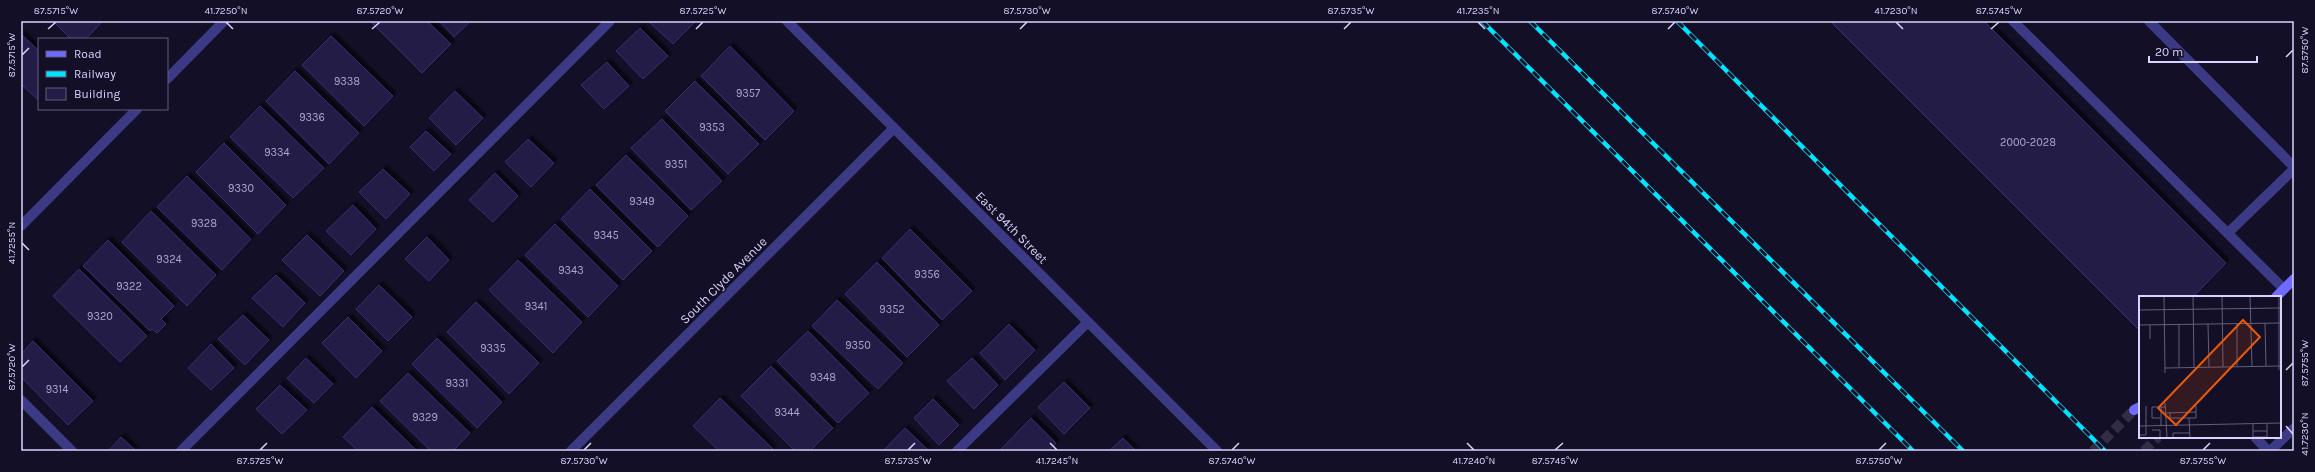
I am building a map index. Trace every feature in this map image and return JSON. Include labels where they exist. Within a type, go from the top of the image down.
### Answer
[{"type":"main road","points":[[2277,296],[2294,279]]},
{"type":"street","points":[[168,78],[224,21]]},
{"type":"street","points":[[181,451],[610,21]]},
{"type":"street","name":"East 94th Street","points":[[787,21],[1217,451]]},
{"type":"street","points":[[2012,21],[2284,288]]},
{"type":"street","points":[[2149,21],[2294,168],[2228,233]]},
{"type":"street","points":[[21,226],[136,110]]},
{"type":"street","name":"South Clyde Avenue","points":[[571,451],[894,128]]},
{"type":"street","points":[[957,451],[1088,322]]},
{"type":"street","points":[[21,400],[72,451]]},
{"type":"street","points":[[2256,438],[2269,451],[2294,428]]},
{"type":"building","points":[[53,21],[103,21],[87,38],[70,38]]},
{"type":"building","points":[[370,21],[427,21],[451,44],[422,73]]},
{"type":"building","points":[[439,21],[471,21],[454,37]]},
{"type":"building","points":[[648,21],[696,21],[673,44]]},
{"type":"building","points":[[1830,21],[1984,21],[2226,263],[2194,296],[2139,296],[2139,330]]},
{"type":"building","points":[[640,28],[668,56],[643,79],[616,51]]},
{"type":"building","points":[[21,34],[38,50],[38,100],[21,84]]},
{"type":"building","points":[[331,36],[393,96],[364,126],[302,65]]},
{"type":"building","points":[[730,46],[794,111],[765,140],[701,76]]},
{"type":"building","points":[[607,62],[629,86],[604,109],[581,85]]},
{"type":"building","points":[[295,71],[359,133],[329,164],[266,101]]},
{"type":"building","points":[[695,81],[759,144],[728,174],[665,111]]},
{"type":"building","points":[[455,91],[483,118],[456,145],[429,118]]},
{"type":"building","points":[[260,106],[324,168],[293,198],[230,137]]},
{"type":"building","points":[[662,119],[722,181],[691,210],[631,148]]},
{"type":"building","points":[[426,131],[451,154],[434,171],[410,147]]},
{"type":"building","points":[[528,139],[554,163],[531,187],[505,162]]},
{"type":"building","points":[[224,143],[286,205],[258,234],[196,172]]},
{"type":"building","points":[[626,155],[688,216],[658,247],[596,185]]},
{"type":"building","points":[[383,169],[410,194],[386,219],[359,192]]},
{"type":"building","points":[[495,173],[518,196],[493,222],[469,200]]},
{"type":"building","points":[[187,176],[251,239],[222,270],[157,207]]},
{"type":"building","points":[[590,189],[652,251],[623,280],[561,219]]},
{"type":"building","points":[[353,205],[376,229],[351,255],[326,231]]},
{"type":"building","points":[[151,211],[216,275],[187,306],[122,242]]},
{"type":"building","points":[[555,224],[618,286],[588,317],[525,255]]},
{"type":"building","points":[[910,229],[972,291],[942,320],[882,258]]},
{"type":"building","points":[[307,235],[344,271],[320,296],[282,260]]},
{"type":"building","points":[[427,237],[449,260],[429,281],[405,259]]},
{"type":"building","points":[[108,240],[174,306],[161,319],[166,324],[157,333],[152,329],[150,331],[83,266]]},
{"type":"building","points":[[518,260],[582,322],[553,353],[489,290]]},
{"type":"building","points":[[877,262],[939,325],[907,357],[845,294]]},
{"type":"building","points":[[79,269],[147,336],[120,362],[53,296]]},
{"type":"building","points":[[276,275],[305,303],[283,327],[252,298]]},
{"type":"building","points":[[379,285],[412,317],[388,341],[356,309]]},
{"type":"building","points":[[837,300],[903,363],[878,389],[812,326]]},
{"type":"building","points":[[476,302],[539,363],[509,394],[447,332]]},
{"type":"building","points":[[243,315],[269,340],[245,365],[218,339]]},
{"type":"building","points":[[348,317],[382,351],[356,378],[322,343]]},
{"type":"building","points":[[1009,324],[1035,350],[1005,380],[980,353]]},
{"type":"building","points":[[808,331],[869,393],[838,423],[777,361]]},
{"type":"building","points":[[437,338],[502,402],[477,428],[412,364]]},
{"type":"building","points":[[33,341],[93,401],[68,425],[21,377],[21,354]]},
{"type":"building","points":[[211,344],[234,368],[211,390],[188,368]]},
{"type":"building","points":[[306,358],[333,384],[314,403],[287,378]]},
{"type":"building","points":[[972,358],[998,385],[974,409],[947,381]]},
{"type":"building","points":[[771,366],[833,428],[810,451],[795,451],[741,396]]},
{"type":"building","points":[[408,373],[470,433],[453,451],[431,451],[380,401]]},
{"type":"building","points":[[1064,382],[1090,408],[1064,434],[1038,407]]},
{"type":"building","points":[[280,385],[307,410],[282,434],[256,409]]},
{"type":"building","points":[[720,398],[773,449],[771,451],[719,451],[693,426]]},
{"type":"building","points":[[933,399],[959,425],[939,445],[914,418]]},
{"type":"building","points":[[372,407],[417,451],[358,451],[343,437]]},
{"type":"building","points":[[1031,418],[1056,443],[1048,451],[1004,451],[1001,449]]},
{"type":"building","points":[[905,428],[929,451],[883,451]]},
{"type":"building","points":[[121,437],[136,451],[108,451]]},
{"type":"building","points":[[1123,438],[1136,451],[1109,451]]},
{"type":"tunnel","points":[[2093,451],[2134,410]]},
{"type":"tunnel","points":[[2144,451],[2157,438]]},
{"type":"railway","points":[[1482,21],[1913,451]]},
{"type":"railway","points":[[1530,21],[1963,451]]},
{"type":"railway","points":[[1677,21],[2105,451]]}]
